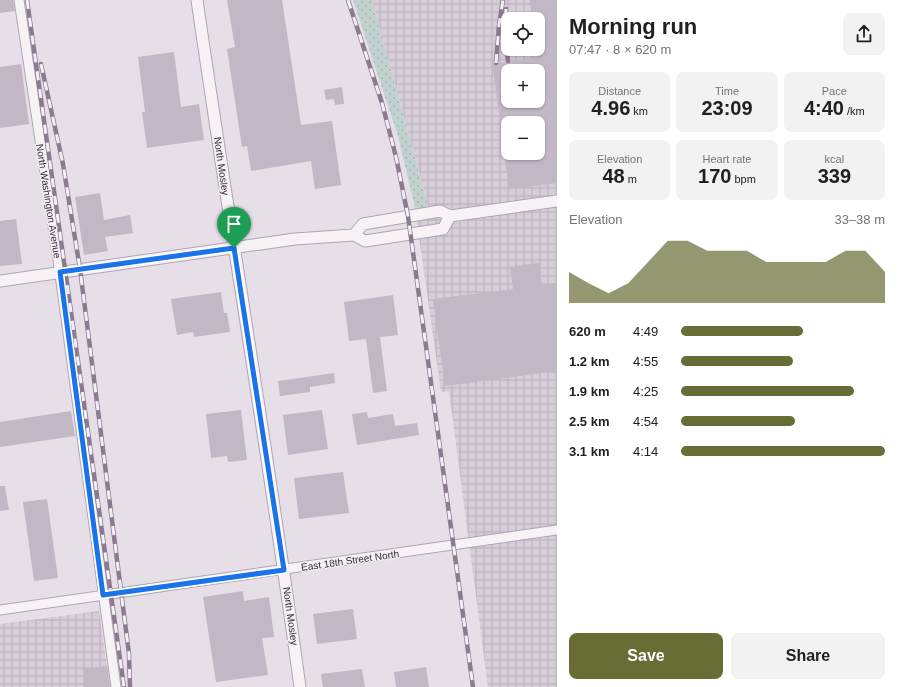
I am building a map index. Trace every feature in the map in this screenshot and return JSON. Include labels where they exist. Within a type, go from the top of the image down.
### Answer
[{"type":"street","name":"North Washington Avenue","points":[[19,0],[60,272],[116,687]]},
{"type":"street","name":"North Mosley","points":[[197,0],[284,570],[300,687]]},
{"type":"street","points":[[354,235],[363,224],[440,211],[450,216],[557,201]]},
{"type":"street","points":[[0,281],[295,239],[354,235],[365,241],[443,229],[450,216]]},
{"type":"street","name":"East 18th Street North","points":[[0,610],[557,530]]},
{"type":"shaded area","points":[[353,0],[372,0],[428,206],[415,208],[398,136]]},
{"type":"shaded area","points":[[372,0],[557,0],[557,687],[488,687],[449,391],[441,392],[415,208],[428,205]]},
{"type":"shaded area","points":[[99,611],[110,687],[0,687],[0,624]]},
{"type":"building","points":[[0,0],[13,0],[15,11],[0,13]]},
{"type":"building","points":[[227,0],[282,0],[301,125],[332,121],[341,185],[315,189],[311,161],[251,171],[247,146],[242,147],[227,49],[235,47]]},
{"type":"building","points":[[530,0],[557,0],[557,183],[509,189],[505,160],[545,160],[545,116],[501,116],[501,126],[492,64],[545,56],[545,12],[531,12]]},
{"type":"building","points":[[174,52],[181,107],[199,104],[204,140],[147,148],[142,112],[145,112],[138,57]]},
{"type":"building","points":[[21,64],[29,124],[0,128],[0,67]]},
{"type":"building","points":[[342,87],[344,104],[335,105],[334,99],[326,100],[324,90]]},
{"type":"building","points":[[100,193],[104,220],[130,215],[133,233],[105,237],[108,251],[84,255],[75,197]]},
{"type":"building","points":[[16,219],[22,264],[0,266],[0,221]]},
{"type":"building","points":[[539,263],[542,285],[557,283],[557,371],[445,386],[433,299],[513,289],[510,267]]},
{"type":"building","points":[[221,292],[224,313],[227,313],[230,332],[194,337],[193,332],[177,335],[171,299]]},
{"type":"building","points":[[393,295],[398,335],[380,337],[387,391],[373,393],[366,339],[349,341],[344,302]]},
{"type":"building","points":[[334,373],[335,383],[310,387],[310,392],[280,396],[278,381]]},
{"type":"building","points":[[241,410],[247,460],[228,462],[227,456],[211,458],[206,414]]},
{"type":"building","points":[[322,410],[328,449],[288,455],[283,415]]},
{"type":"building","points":[[71,411],[75,436],[0,447],[0,422]]},
{"type":"building","points":[[367,412],[368,418],[393,414],[395,426],[417,423],[419,435],[357,445],[352,414]]},
{"type":"building","points":[[343,472],[349,513],[299,519],[294,478]]},
{"type":"building","points":[[0,486],[5,486],[9,510],[0,511]]},
{"type":"building","points":[[47,499],[58,578],[34,581],[23,502]]},
{"type":"building","points":[[243,591],[244,601],[269,597],[274,637],[262,638],[268,675],[216,682],[203,597]]},
{"type":"building","points":[[353,609],[357,639],[317,644],[313,614]]},
{"type":"building","points":[[107,666],[110,687],[85,687],[83,669]]},
{"type":"building","points":[[426,667],[429,687],[396,687],[394,672]]},
{"type":"building","points":[[362,669],[365,687],[323,687],[321,674]]},
{"type":"railway","points":[[27,0],[124,687]]},
{"type":"railway","points":[[348,0],[382,103],[396,157],[408,216],[473,687]]},
{"type":"railway","points":[[496,63],[499,25],[503,0]]},
{"type":"railway","points":[[506,9],[505,32],[508,61]]},
{"type":"railway","points":[[41,64],[63,164],[80,269],[129,654],[130,687]]},
{"type":"route","points":[[234,248],[284,570],[103,595],[60,272],[234,248]]}]
